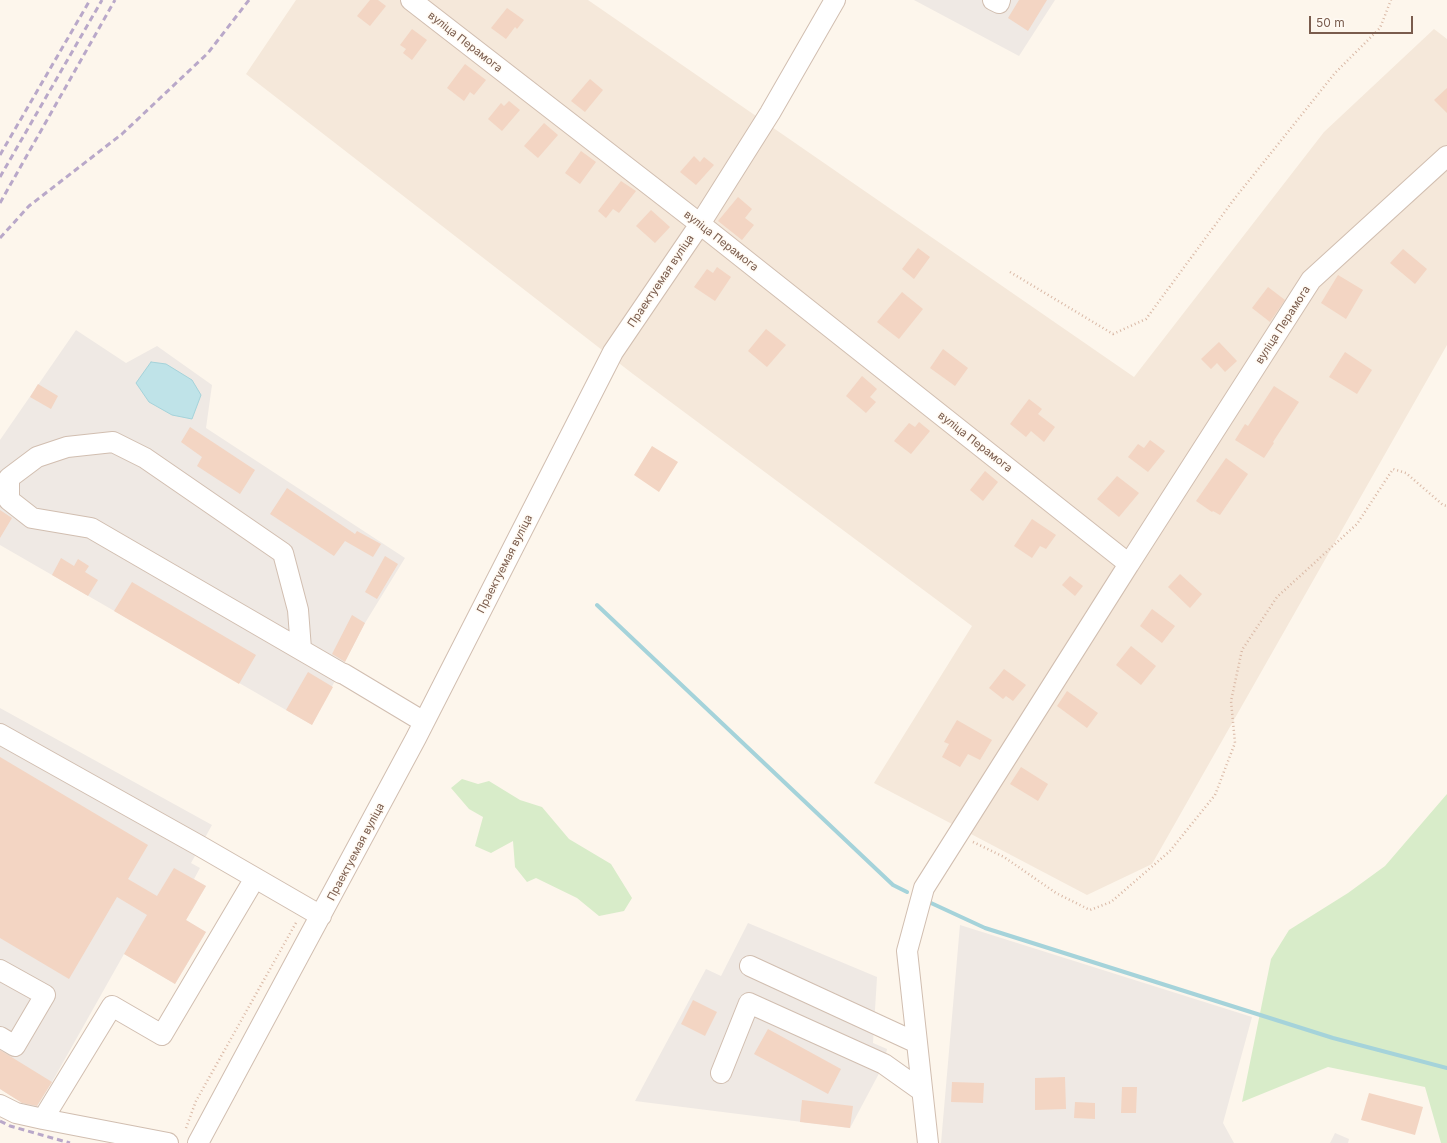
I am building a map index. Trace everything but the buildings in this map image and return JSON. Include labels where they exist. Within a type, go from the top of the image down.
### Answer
[{"type":"street","name":"вуліца Перамога","points":[[411,0],[700,224],[1129,564],[1311,280],[1447,156]]},
{"type":"street","name":"Праектуемая вуліца","points":[[192,1136],[321,916],[424,722],[613,352],[700,224],[770,113],[835,0]]},
{"type":"street","points":[[993,0],[998,3],[1000,0]]},
{"type":"street","points":[[301,649],[298,610],[283,553],[145,458],[113,442],[67,447],[37,457],[9,478],[9,500],[32,518],[91,528],[424,722]]},
{"type":"street","points":[[928,1143],[907,951],[924,888],[1129,564]]},
{"type":"street","points":[[0,734],[321,916]]},
{"type":"street","points":[[43,1119],[112,1006],[162,1035],[255,878]]},
{"type":"street","points":[[750,966],[917,1043]]},
{"type":"street","points":[[0,970],[45,995],[15,1046],[0,1037]]},
{"type":"street","points":[[721,1073],[749,1003],[884,1064],[922,1091]]},
{"type":"street","points":[[0,1105],[16,1113],[168,1143]]},
{"type":"path","points":[[1010,272],[1113,334],[1146,319],[1235,198],[1335,73],[1380,28],[1391,0]]},
{"type":"path","points":[[949,848],[966,839],[1004,857],[1056,893],[1090,910],[1111,902],[1170,851],[1215,795],[1235,743],[1231,700],[1242,650],[1277,597],[1357,524],[1393,469],[1406,473],[1447,506]]},
{"type":"path","points":[[192,1136],[196,1102],[304,906]]},
{"type":"shaded area","points":[[296,0],[588,0],[1134,377],[1324,132],[1434,29],[1447,39],[1447,345],[1152,864],[1087,895],[874,783],[972,626],[633,374],[246,74]]},
{"type":"shaded area","points":[[914,0],[1055,0],[1019,56]]},
{"type":"shaded area","points":[[76,330],[126,363],[157,346],[212,385],[206,428],[405,558],[365,623],[312,725],[0,545],[0,440]]},
{"type":"shaded area","points":[[0,708],[212,825],[191,863],[200,868],[194,879],[206,886],[186,920],[206,932],[175,984],[124,954],[35,1110],[0,1089]]},
{"type":"shaded area","points":[[748,923],[877,977],[873,1043],[887,1049],[884,1064],[850,1128],[635,1101],[706,969],[721,976]]},
{"type":"shaded area","points":[[960,925],[1252,1017],[1223,1123],[1234,1143],[941,1143]]},
{"type":"shaded area","points":[[1335,1133],[1349,1139],[1348,1143],[1330,1143]]},
{"type":"green space","points":[[462,779],[478,784],[489,781],[520,800],[542,807],[569,839],[611,864],[632,898],[624,911],[599,916],[577,898],[536,878],[527,882],[515,867],[513,841],[491,853],[475,846],[483,817],[469,809],[451,788]]},
{"type":"green space","points":[[1447,794],[1447,1143],[1441,1143],[1425,1087],[1328,1067],[1242,1102],[1271,959],[1289,930],[1348,893],[1385,866]]},
{"type":"water","points":[[151,362],[166,364],[192,380],[201,395],[192,419],[172,415],[149,402],[136,383]]},
{"type":"waterway","points":[[597,605],[893,885],[907,892]]},
{"type":"waterway","points":[[931,903],[985,928],[1333,1038],[1447,1068]]},
{"type":"railway","points":[[0,155],[90,0]]},
{"type":"railway","points":[[0,177],[102,0]]},
{"type":"railway","points":[[0,203],[115,0]]},
{"type":"railway","points":[[0,238],[29,206],[122,134],[208,53],[249,0]]},
{"type":"railway","points":[[0,1121],[10,1126],[70,1143]]}]
